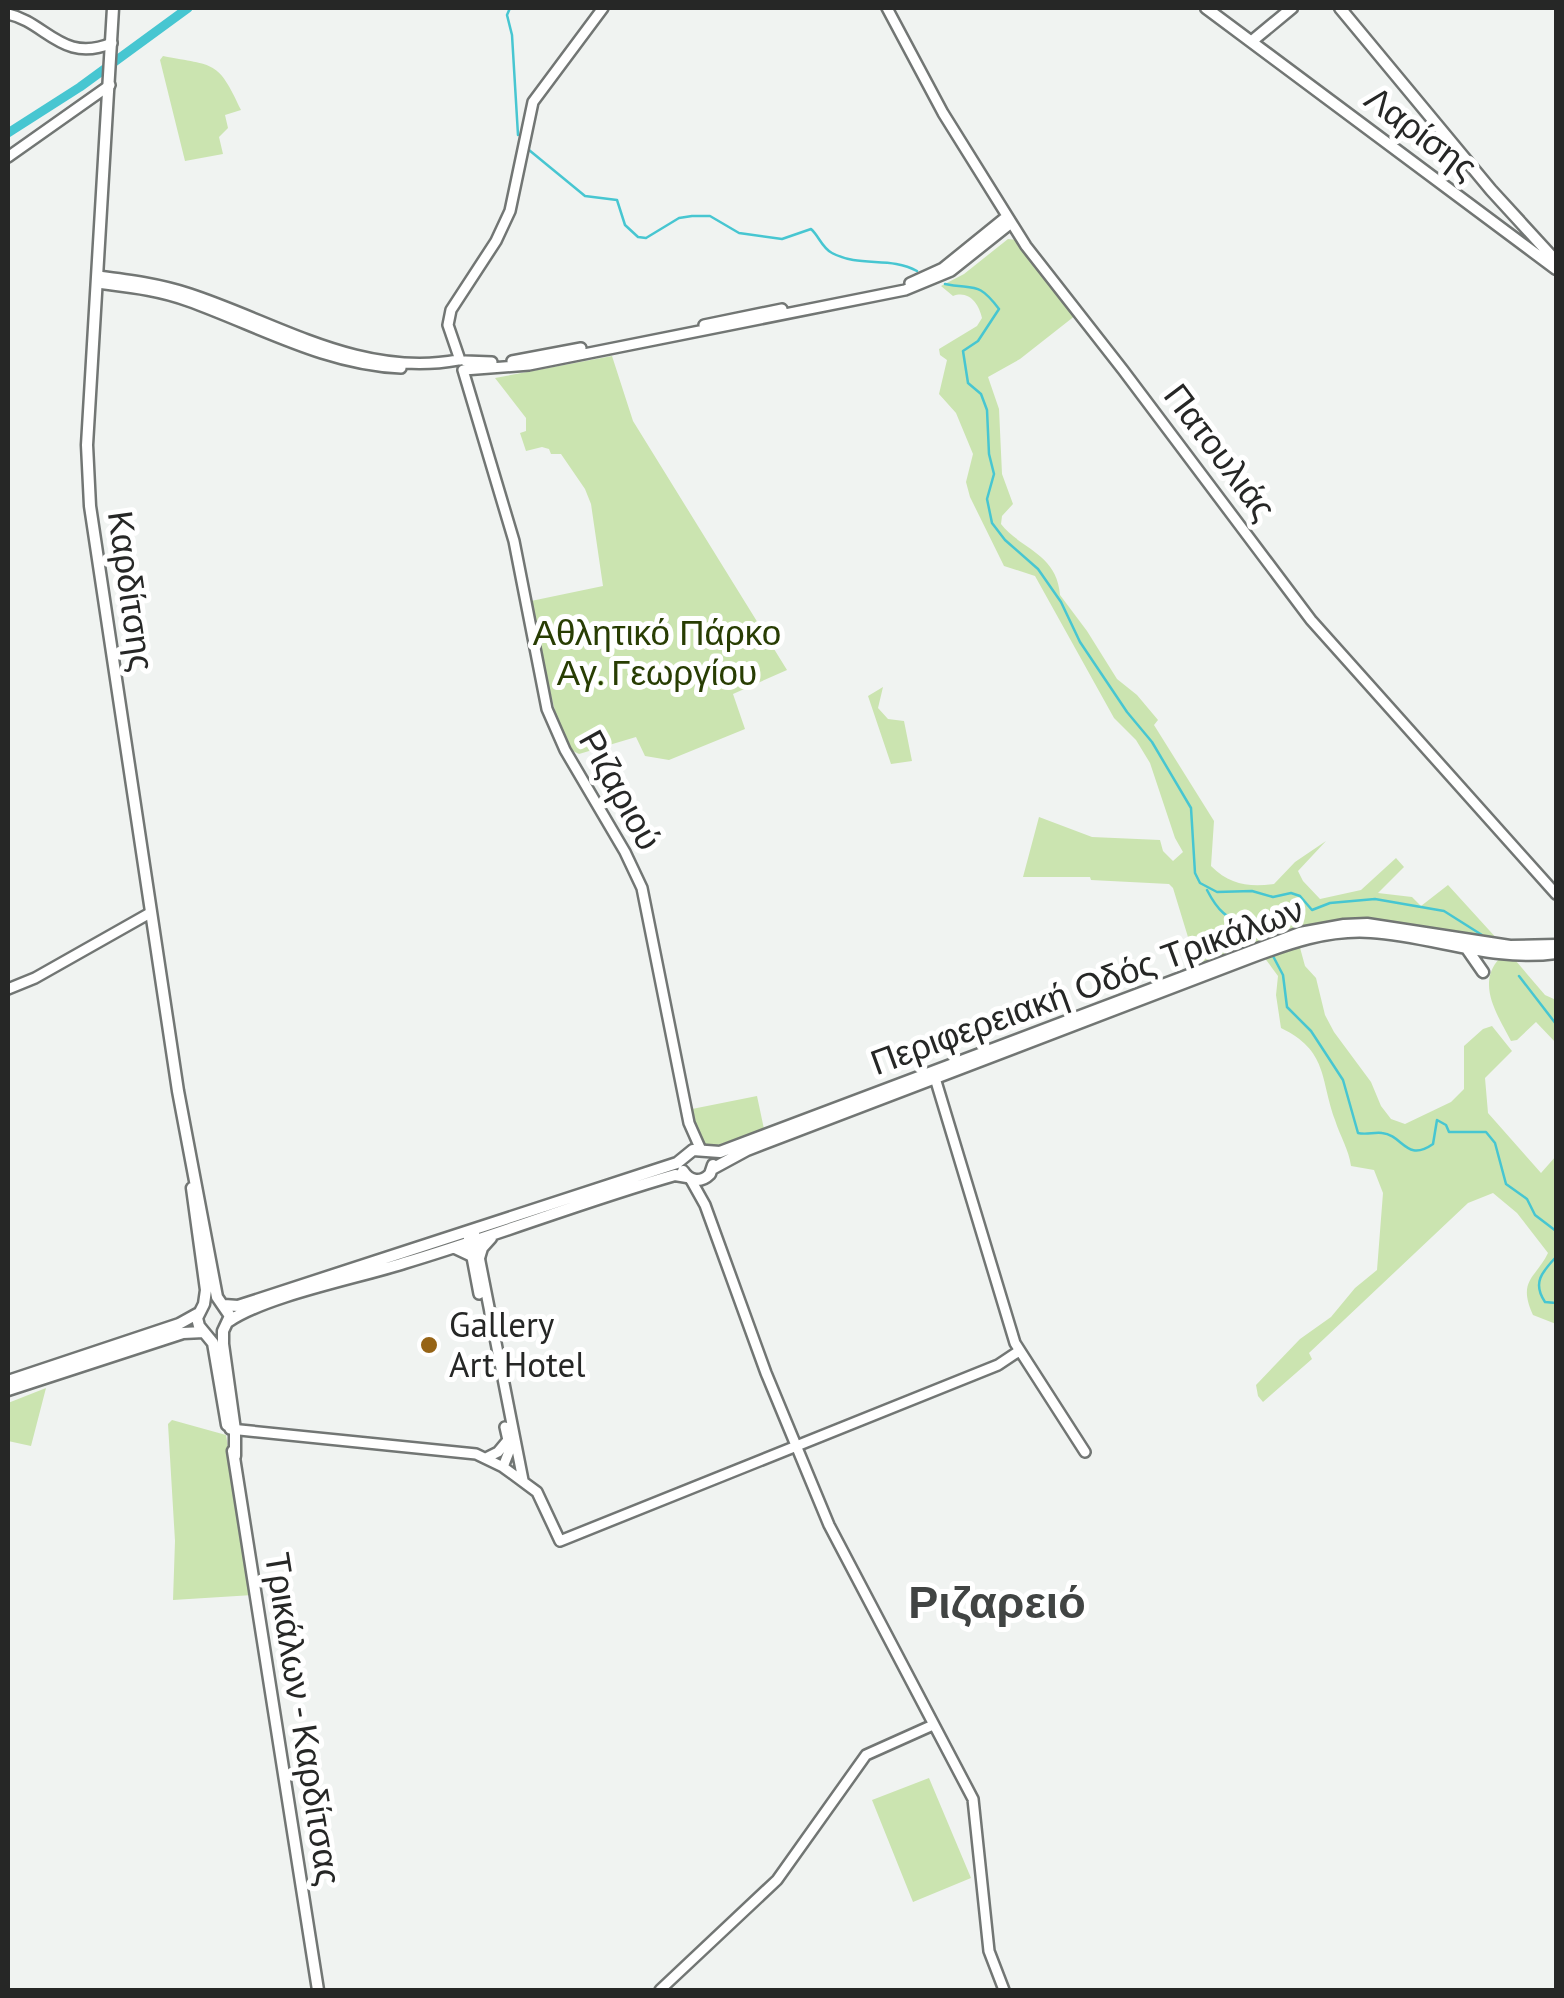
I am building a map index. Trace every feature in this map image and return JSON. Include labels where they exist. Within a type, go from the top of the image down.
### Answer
[{"type":"main road","name":"Καρδίτσης","points":[[114,8],[88,482],[150,914],[193,1177],[226,1326]]},
{"type":"main road","name":"Λαρίσης","points":[[1206,8],[1556,269]]},
{"type":"main road","points":[[1252,41],[1292,8]]},
{"type":"main road","points":[[1330,8],[1556,260]]},
{"type":"main road","points":[[1340,8],[1412,98]]},
{"type":"main road","points":[[1225,21],[1254,32],[1272,24]]},
{"type":"main road","points":[[1272,24],[1262,39],[1276,59]]},
{"type":"main road","name":"Περιφερειακή Οδός Τρικάλων","points":[[703,1151],[720,1152],[1300,932],[1367,924],[1510,946],[1556,945]]},
{"type":"main road","name":"Περιφερειακή Οδός Τρικάλων","points":[[709,1174],[747,1150],[1314,936],[1377,933],[1521,956],[1556,952]]},
{"type":"main road","points":[[1466,949],[1483,972]]},
{"type":"main road","points":[[8,1382],[179,1324],[202,1305],[238,1306],[472,1237],[650,1173],[684,1156],[703,1151],[711,1158],[709,1174],[689,1178],[680,1174],[492,1236],[472,1237],[454,1248],[267,1304],[226,1326],[184,1333],[8,1390]]},
{"type":"main road","points":[[684,1156],[682,1166],[689,1178]]},
{"type":"main road","name":"Καρδίτσης","points":[[193,1177],[202,1305],[197,1322],[205,1332]]},
{"type":"main road","points":[[454,1248],[476,1257],[492,1236]]},
{"type":"main road","name":"Τρικάλων - Καρδίτσας","points":[[226,1326],[234,1456],[318,1990]]},
{"type":"main road","name":"Τρικάλων - Καρδίτσας","points":[[205,1332],[213,1342],[231,1429]]},
{"type":"street","name":"Ριζαριού","points":[[600,8],[533,102],[510,211],[496,241],[455,301],[448,326],[508,520],[546,709],[642,888],[689,1123],[703,1151]]},
{"type":"street","name":"Πατουλιάς","points":[[887,8],[922,76],[1008,220],[1311,620],[1556,894]]},
{"type":"street","points":[[8,14],[24,19],[62,44],[95,48],[112,43]]},
{"type":"street","points":[[8,158],[110,82]]},
{"type":"street","points":[[98,280],[186,300],[302,347],[362,364],[461,365],[519,360],[909,283],[942,268],[1008,220]]},
{"type":"street","points":[[8,989],[150,914]]},
{"type":"street","points":[[936,1078],[1019,1351],[1085,1452]]},
{"type":"street","name":"Ριζαριού","points":[[684,1156],[689,1123]]},
{"type":"street","points":[[705,1205],[709,1174]]},
{"type":"street","points":[[689,1178],[705,1205],[795,1446],[848,1564],[972,1799],[989,1951],[1004,1990]]},
{"type":"street","points":[[472,1237],[522,1480]]},
{"type":"street","points":[[476,1257],[508,1440],[504,1468]]},
{"type":"street","points":[[231,1429],[459,1450],[486,1458],[541,1496],[560,1541],[998,1365],[1019,1351]]},
{"type":"street","points":[[486,1458],[508,1440]]},
{"type":"street","points":[[504,1468],[517,1453]]},
{"type":"street","points":[[660,1990],[777,1880],[866,1755],[933,1725]]},
{"type":"green space","points":[[163,56],[204,64],[226,82],[241,110],[225,115],[228,128],[219,137],[223,154],[185,161],[160,60]]},
{"type":"green space","points":[[1008,239],[1017,240],[1076,315],[1020,359],[988,377],[999,409],[1002,474],[1013,504],[1002,516],[1001,524],[1045,561],[1060,595],[1117,679],[1158,720],[1154,725],[1214,821],[1211,866],[1240,883],[1274,884],[1295,862],[1326,841],[1298,871],[1320,899],[1361,890],[1396,858],[1404,867],[1378,893],[1412,897],[1421,906],[1448,885],[1499,941],[1406,925],[1337,922],[1300,929],[1203,962],[1195,960],[1169,884],[1090,877],[1023,877],[1039,817],[1092,837],[1160,840],[1163,851],[1173,861],[1183,852],[1150,763],[1136,740],[1114,718],[1035,576],[1004,566],[970,497],[966,482],[973,454],[956,413],[939,394],[947,360],[939,349],[977,326],[982,318],[972,300],[964,295],[953,296],[941,286],[964,274]]},
{"type":"green space","name":"Αθλητικό Πάρκο Αγ. Γεωργίου","points":[[612,356],[633,421],[787,670],[733,694],[745,729],[669,760],[645,756],[636,737],[579,754],[573,751],[557,719],[531,601],[603,586],[591,504],[561,454],[551,454],[542,447],[526,451],[520,433],[526,431],[526,418],[495,378]]},
{"type":"green space","points":[[883,687],[878,708],[888,719],[904,721],[912,761],[891,764],[868,696]]},
{"type":"green space","points":[[1299,944],[1305,966],[1316,978],[1325,1015],[1391,1119],[1405,1124],[1451,1102],[1464,1089],[1464,1046],[1483,1029],[1492,1026],[1512,1051],[1485,1078],[1488,1113],[1541,1173],[1556,1156],[1556,1324],[1533,1315],[1527,1294],[1530,1280],[1548,1253],[1517,1213],[1493,1193],[1468,1203],[1309,1353],[1312,1359],[1263,1402],[1256,1385],[1300,1339],[1331,1317],[1355,1288],[1377,1270],[1383,1193],[1374,1170],[1351,1166],[1315,1056],[1281,1028],[1276,995],[1278,976],[1264,957]]},
{"type":"green space","points":[[1499,959],[1516,961],[1545,995],[1556,1000],[1556,1043],[1536,1022],[1511,1041],[1495,1011],[1489,989],[1492,969]]},
{"type":"green space","points":[[757,1096],[764,1129],[709,1148],[698,1143],[692,1109]]},
{"type":"green space","points":[[46,1388],[31,1446],[8,1441],[8,1403]]},
{"type":"green space","points":[[172,1420],[226,1435],[253,1595],[173,1600],[175,1541],[168,1424]]},
{"type":"green space","points":[[929,1778],[971,1878],[913,1902],[872,1800]]},
{"type":"waterway","points":[[8,133],[80,87],[188,8]]},
{"type":"waterway","points":[[510,8],[507,15],[512,35],[518,135]]},
{"type":"waterway","points":[[529,150],[585,196],[617,200],[625,225],[638,237],[646,238],[679,218],[710,216],[739,233],[782,239],[811,229],[829,251],[843,257],[917,271]]},
{"type":"waterway","points":[[945,284],[981,290],[999,309],[978,341],[963,351],[968,383],[981,394],[987,410],[994,474],[987,499],[992,523],[1038,569],[1061,602],[1080,642],[1152,742],[1191,808],[1195,873],[1200,883],[1217,892],[1252,891],[1273,897],[1291,893],[1300,896],[1312,910],[1330,903],[1375,899],[1444,911],[1482,935]]},
{"type":"waterway","points":[[1207,890],[1221,911],[1265,939]]},
{"type":"waterway","points":[[1273,956],[1283,975],[1287,1007],[1311,1031],[1343,1080],[1358,1133],[1389,1135],[1417,1151],[1433,1144],[1437,1120],[1449,1132],[1486,1132],[1495,1143],[1506,1184],[1527,1199],[1535,1215],[1556,1231]]},
{"type":"waterway","points":[[1519,976],[1556,1024]]},
{"type":"waterway","points":[[1556,1257],[1539,1283],[1545,1302],[1556,1303]]},
{"type":"place","name":"Gallery Art Hotel","points":[[429,1345]]},
{"type":"district","name":"Ριζαρειό","points":[[997,1602]]}]
